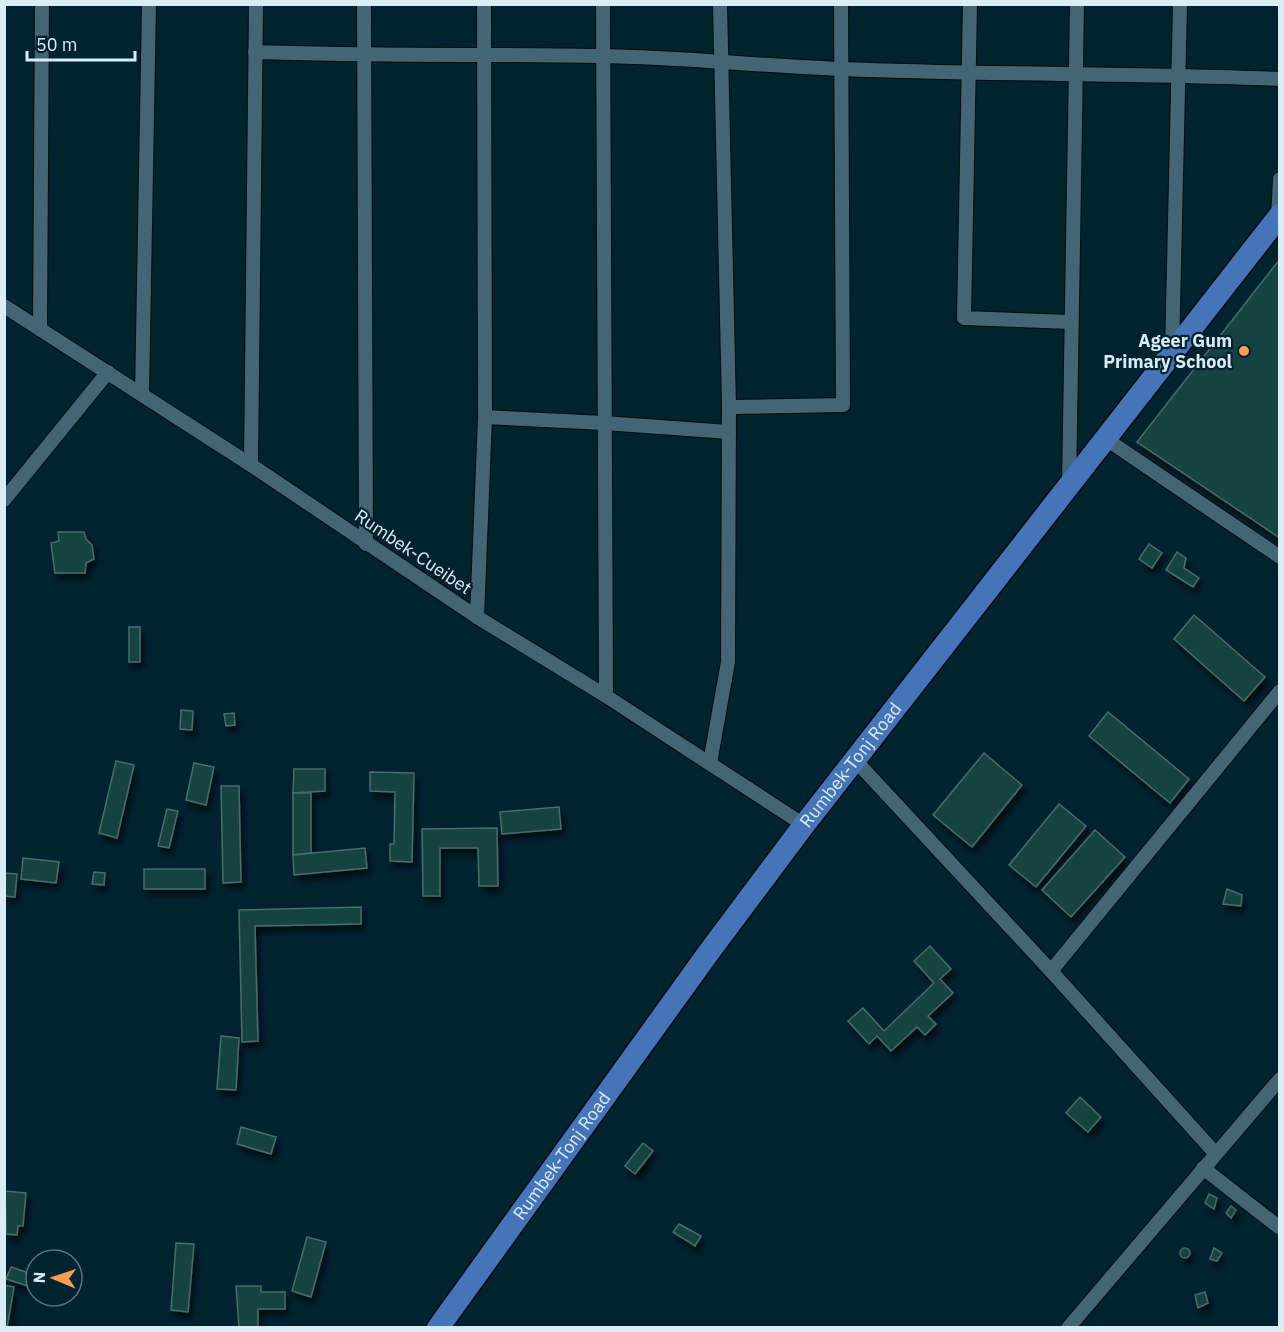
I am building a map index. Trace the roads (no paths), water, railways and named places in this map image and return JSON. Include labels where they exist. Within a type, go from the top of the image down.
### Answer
[{"type":"main road","name":"Rumbek-Tonj Road","points":[[438,1328],[709,952],[804,825],[1279,217]]},
{"type":"street","points":[[40,329],[42,4]]},
{"type":"street","points":[[142,394],[149,4]]},
{"type":"street","points":[[251,465],[256,4]]},
{"type":"street","points":[[364,4],[366,544]]},
{"type":"street","points":[[477,617],[485,417],[484,4]]},
{"type":"street","points":[[603,4],[606,696]]},
{"type":"street","points":[[710,763],[728,662],[729,407],[720,4]]},
{"type":"street","points":[[729,407],[843,405],[841,4]]},
{"type":"street","points":[[970,4],[964,318],[1071,322]]},
{"type":"street","points":[[1068,487],[1077,4]]},
{"type":"street","points":[[1172,354],[1180,4]]},
{"type":"street","points":[[255,52],[364,56],[603,56],[841,69],[1280,79]]},
{"type":"street","points":[[1279,217],[1280,179]]},
{"type":"street","name":"Rumbek-Cueibet","points":[[4,306],[251,465],[477,617],[606,696],[804,825]]},
{"type":"street","points":[[4,500],[108,372]]},
{"type":"street","points":[[485,417],[729,432]]},
{"type":"street","points":[[1106,439],[1280,557]]},
{"type":"street","points":[[1051,971],[1280,691]]},
{"type":"street","points":[[855,760],[1051,971],[1215,1153]]},
{"type":"street","points":[[1068,1328],[1280,1079]]},
{"type":"street","points":[[1203,1168],[1280,1228]]},
{"type":"place","name":"Ageer Gum Primary School","points":[[1244,351]]}]
